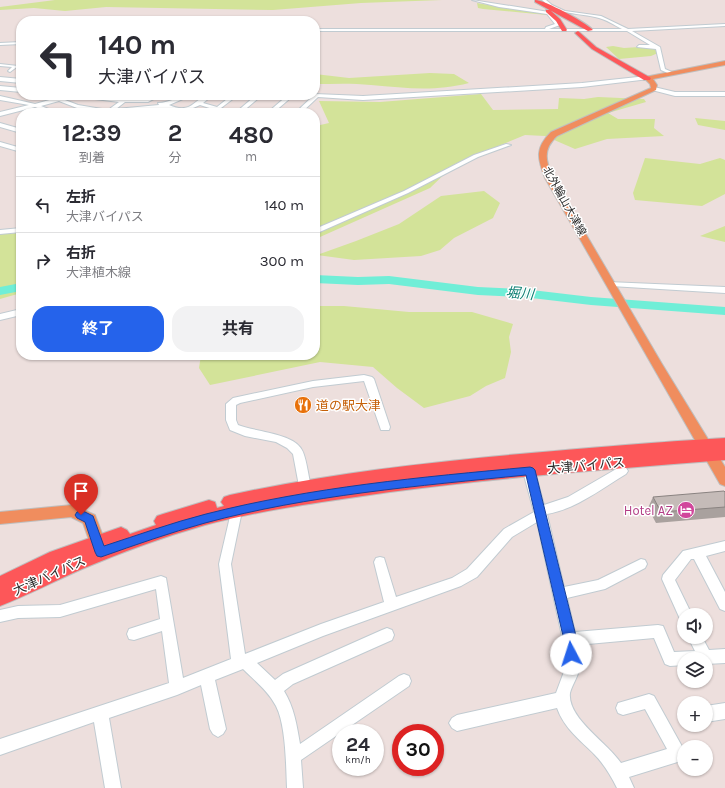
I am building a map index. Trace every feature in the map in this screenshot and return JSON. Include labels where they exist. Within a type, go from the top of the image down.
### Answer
[{"type":"highway","points":[[536,1],[552,8],[590,30]]},
{"type":"highway","points":[[536,1],[568,22],[594,48],[647,78]]},
{"type":"highway","points":[[536,1],[558,20],[565,33]]},
{"type":"highway","name":"大津バイパス","points":[[0,597],[64,567],[99,548],[185,513],[268,493],[399,472],[528,465],[714,451],[725,444]]},
{"type":"highway","name":"大津バイパス","points":[[0,585],[57,558],[236,511],[309,496],[528,465]]},
{"type":"main road","points":[[647,78],[725,63]]},
{"type":"main road","points":[[647,78],[654,85],[654,89]]},
{"type":"main road","name":"北外輪山大津線","points":[[654,89],[554,134],[544,144],[542,156],[549,178],[656,364],[714,451],[725,480]]},
{"type":"main road","points":[[0,518],[72,511],[89,519],[99,548]]},
{"type":"street","points":[[474,0],[494,5],[548,13],[558,25],[543,29],[545,33]]},
{"type":"street","points":[[544,0],[566,14],[600,17],[655,46],[659,52],[662,68],[672,74]]},
{"type":"street","points":[[545,33],[322,30],[321,35],[565,33],[590,30],[625,30],[725,24]]},
{"type":"street","points":[[565,33],[588,31],[595,36]]},
{"type":"street","points":[[602,36],[634,34]]},
{"type":"street","points":[[648,42],[663,45]]},
{"type":"street","points":[[0,44],[16,43]]},
{"type":"street","points":[[639,46],[655,46]]},
{"type":"street","points":[[0,49],[16,48]]},
{"type":"street","points":[[0,60],[16,62]]},
{"type":"street","points":[[0,65],[16,66],[10,71]]},
{"type":"street","points":[[0,71],[16,72]]},
{"type":"street","points":[[320,96],[363,98],[493,91],[582,86],[647,78]]},
{"type":"street","points":[[0,79],[16,80]]},
{"type":"street","points":[[0,88],[16,90]]},
{"type":"street","points":[[654,89],[671,94],[725,94]]},
{"type":"street","points":[[0,98],[36,105],[44,108]]},
{"type":"street","points":[[24,108],[60,100],[85,108]]},
{"type":"street","points":[[115,100],[147,100],[172,108]]},
{"type":"street","points":[[152,108],[165,106],[178,100]]},
{"type":"street","points":[[191,108],[203,100]]},
{"type":"street","points":[[218,108],[229,100]]},
{"type":"street","points":[[244,108],[253,100]]},
{"type":"street","points":[[276,108],[285,100]]},
{"type":"street","points":[[303,108],[312,100]]},
{"type":"street","points":[[110,108],[123,101]]},
{"type":"street","points":[[199,103],[214,108]]},
{"type":"street","points":[[0,108],[16,113]]},
{"type":"street","points":[[0,114],[16,110]]},
{"type":"street","points":[[0,125],[16,130]]},
{"type":"street","points":[[0,144],[16,149]]},
{"type":"street","points":[[320,230],[406,192],[476,156],[508,145]]},
{"type":"street","points":[[0,232],[16,230]]},
{"type":"street","points":[[611,284],[725,290]]},
{"type":"street","points":[[0,317],[16,313]]},
{"type":"street","points":[[306,486],[298,452],[291,445],[279,439],[245,432],[234,427],[231,420],[231,404],[237,400],[313,384],[364,378],[369,379],[385,427]]},
{"type":"street","points":[[528,465],[541,512],[570,639],[572,669],[563,693],[565,709],[576,727],[600,749],[618,772],[626,788]]},
{"type":"street","points":[[0,747],[100,712],[177,688],[243,663],[321,630],[456,582],[472,573],[508,533],[541,512],[555,509],[577,500],[622,471]]},
{"type":"street","points":[[236,511],[225,564],[243,663],[274,690],[282,702],[286,712],[293,752],[295,788]]},
{"type":"street","points":[[682,608],[668,579],[687,555],[725,546]]},
{"type":"street","points":[[697,552],[725,605]]},
{"type":"street","points":[[380,562],[391,605]]},
{"type":"street","points":[[560,594],[600,585],[641,564]]},
{"type":"street","points":[[0,616],[18,612],[60,611],[161,582],[177,688]]},
{"type":"street","points":[[134,634],[167,622]]},
{"type":"street","points":[[570,639],[658,631],[670,659],[677,659]]},
{"type":"street","points":[[274,690],[288,679],[387,635]]},
{"type":"street","points":[[713,657],[725,656]]},
{"type":"street","points":[[207,677],[218,729]]},
{"type":"street","points":[[293,752],[301,752],[404,681]]},
{"type":"street","points":[[457,723],[564,699]]},
{"type":"street","points":[[618,772],[678,754],[649,701],[623,708]]},
{"type":"street","points":[[713,713],[725,711]]},
{"type":"street","points":[[100,712],[113,788]]},
{"type":"green space","points":[[55,0],[442,0],[361,3],[273,10],[106,7],[65,11],[34,8],[0,10],[0,7]]},
{"type":"green space","points":[[477,3],[535,11],[547,15],[483,9],[478,8]]},
{"type":"green space","points":[[613,46],[624,48],[655,46],[658,53],[651,56],[619,59],[606,47]]},
{"type":"green space","points":[[430,73],[454,74],[469,83],[444,88],[320,84],[320,75],[349,78]]},
{"type":"green space","points":[[481,94],[493,110],[558,109],[559,98],[584,99],[598,97],[644,99],[646,102],[608,113],[618,119],[655,119],[654,128],[664,136],[607,139],[575,149],[545,136],[525,135],[455,164],[430,188],[320,237],[320,125],[329,123],[319,101],[380,102]]},
{"type":"green space","points":[[695,118],[725,121],[725,130],[698,125]]},
{"type":"green space","points":[[645,158],[700,164],[720,158],[725,160],[725,194],[702,206],[635,200],[633,193]]},
{"type":"green space","points":[[484,191],[500,203],[493,218],[454,238],[440,250],[421,256],[354,260],[320,255],[320,254],[399,224],[441,196]]},
{"type":"green space","points":[[725,226],[725,242],[700,236]]},
{"type":"green space","points":[[16,233],[16,294],[0,299],[0,234]]},
{"type":"green space","points":[[320,306],[344,306],[409,312],[472,312],[513,324],[509,337],[511,352],[505,378],[486,386],[470,396],[424,408],[397,388],[373,367],[320,362],[210,385],[199,368],[200,360],[320,360]]},
{"type":"building","points":[[724,491],[725,507],[661,512],[653,497]]},
{"type":"waterway","name":"堀川","points":[[320,279],[358,281],[389,280],[478,291],[523,293],[591,301],[725,311]]},
{"type":"waterway","name":"堀川","points":[[0,291],[16,288]]},
{"type":"place","name":"道の駅大津","points":[[303,405]]},
{"type":"place","name":"Hotel AZ","points":[[686,510]]},
{"type":"route","points":[[81,515],[89,519],[101,552],[171,528],[206,518],[309,496],[423,481],[530,470],[570,636],[571,654]]}]
